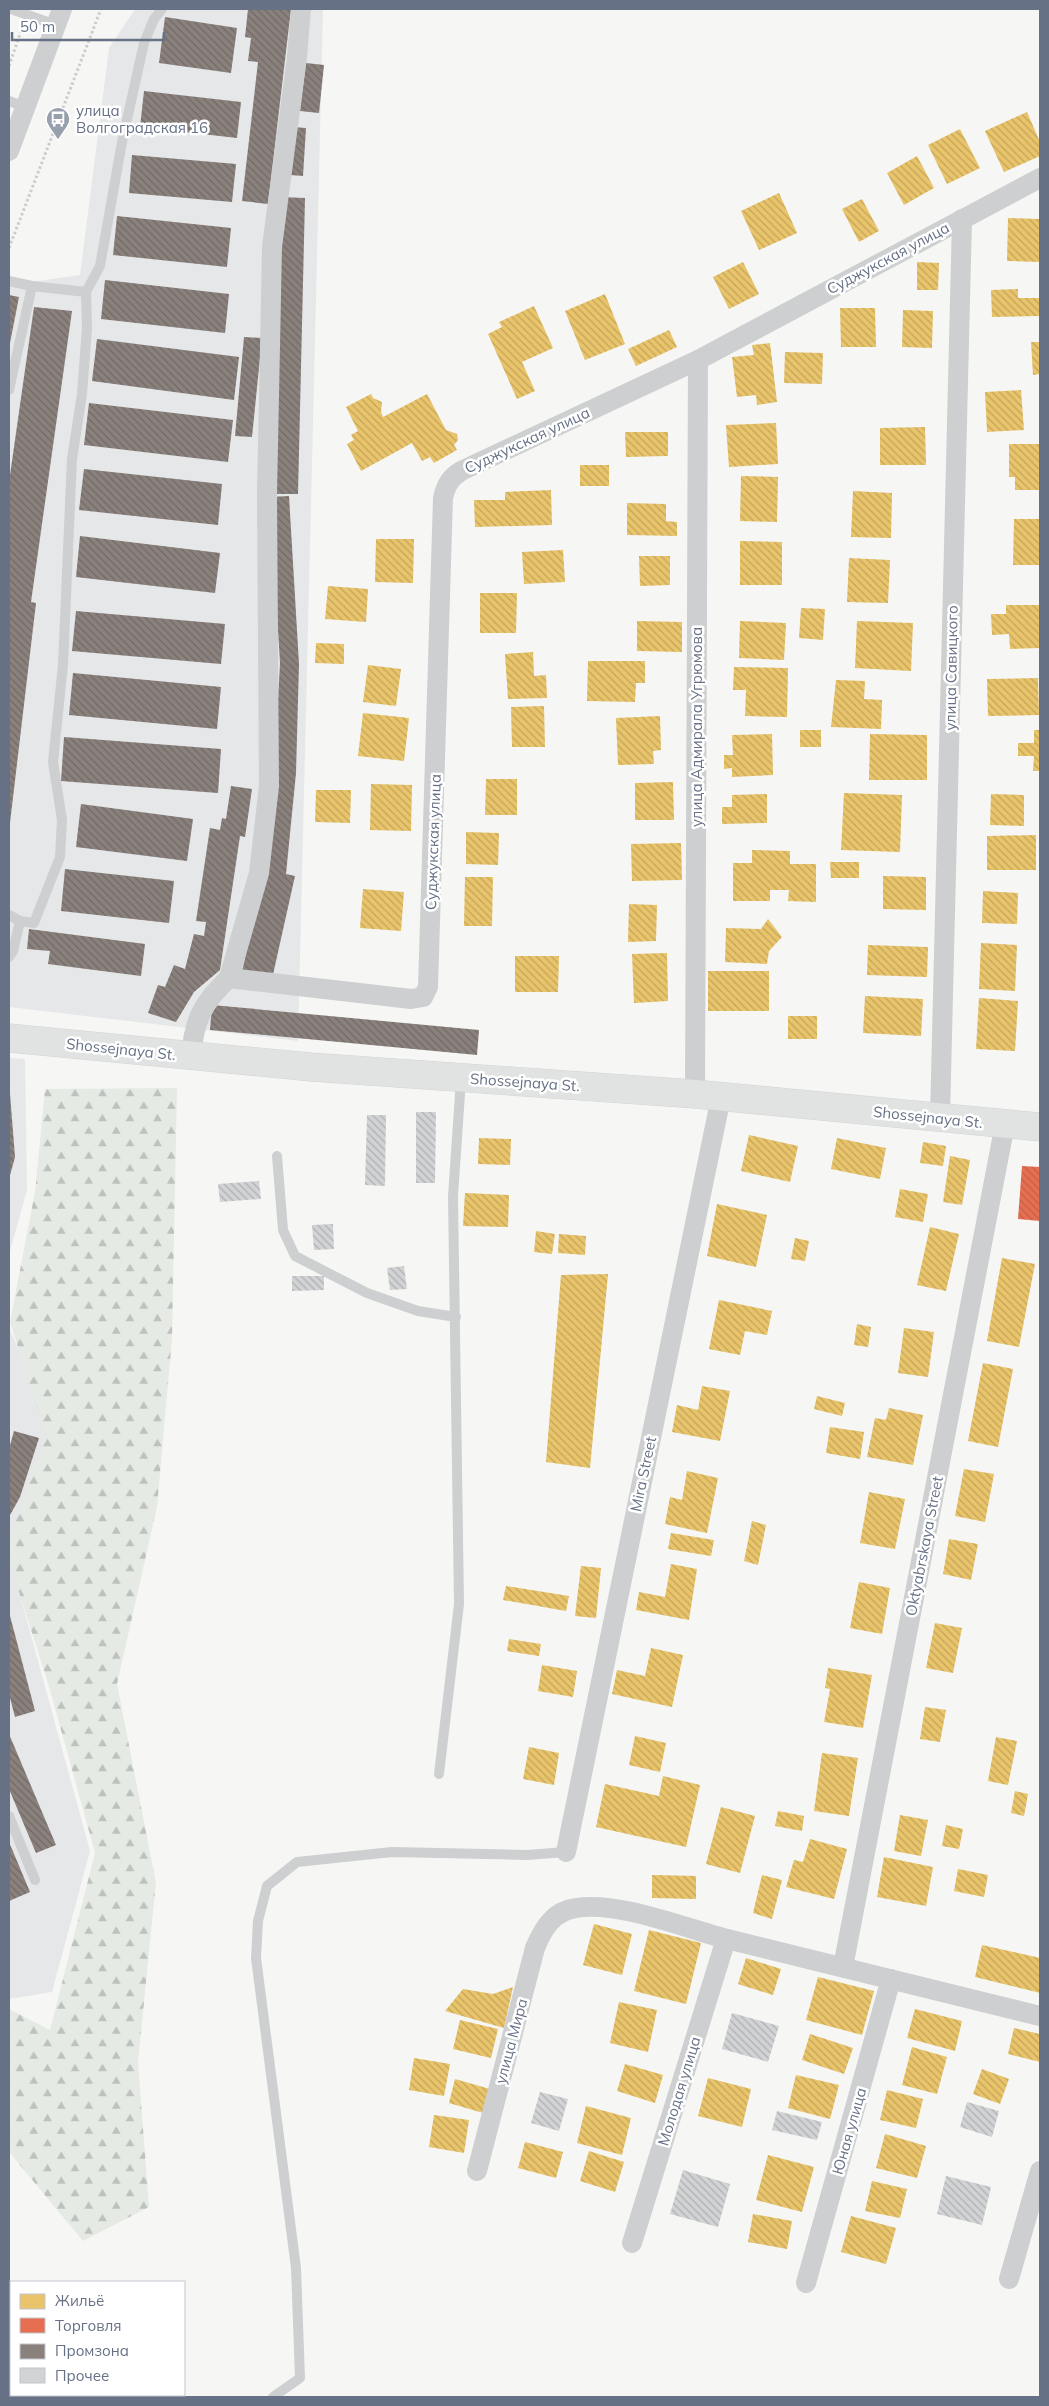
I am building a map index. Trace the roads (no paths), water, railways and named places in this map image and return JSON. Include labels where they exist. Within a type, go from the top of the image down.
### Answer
[{"type":"street","points":[[191,1056],[193,1035],[200,1013],[212,994],[229,978],[259,873],[268,786],[266,495],[272,247],[297,57],[301,9]]},
{"type":"street","points":[[9,151],[17,104],[59,17]]},
{"type":"street","name":"Суджукская улица","points":[[229,978],[411,999],[424,997],[428,987],[443,508],[446,486],[452,477],[461,471],[698,360],[1040,178]]},
{"type":"street","name":"улица Савицкого","points":[[940,1118],[962,219]]},
{"type":"street","name":"улица Адмирала Угрюмова","points":[[698,360],[708,1096]]},
{"type":"street","name":"Shossejnaya St.","points":[[9,1038],[191,1056],[708,1096],[1040,1127]]},
{"type":"street","name":"Mira Street","points":[[566,1852],[708,1096]]},
{"type":"street","name":"Oktyabrskaya Street","points":[[843,1967],[1005,1124]]},
{"type":"street","name":"улица Мира","points":[[477,2171],[535,1948],[542,1930],[555,1916],[574,1908],[597,1907],[632,1913],[726,1939]]},
{"type":"street","points":[[726,1939],[1040,2016]]},
{"type":"street","name":"Молодая улица","points":[[632,2242],[726,1939]]},
{"type":"street","name":"Юная улица","points":[[806,2283],[891,1979]]},
{"type":"street","points":[[1009,2279],[1040,2171]]},
{"type":"lane","points":[[11,9],[27,15],[59,17]]},
{"type":"lane","points":[[9,915],[20,921],[34,923],[60,857],[62,820],[53,762],[63,665],[72,459],[82,394],[87,328],[86,292],[100,266],[122,142],[144,42],[154,19],[162,9]]},
{"type":"lane","points":[[9,281],[32,286],[86,292]]},
{"type":"lane","points":[[9,390],[32,286]]},
{"type":"lane","points":[[9,957],[13,951],[20,921]]},
{"type":"lane","points":[[439,1774],[459,1604],[453,1196],[461,1078]]},
{"type":"lane","points":[[277,1156],[283,1230],[294,1256],[367,1294],[418,1311],[456,1317]]},
{"type":"lane","points":[[9,1816],[35,1880]]},
{"type":"lane","points":[[273,2397],[300,2378],[296,2268],[256,1958],[258,1922],[267,1886],[297,1862],[392,1852],[527,1855],[566,1852]]},
{"type":"place","name":"улица Волгоградская 16","points":[[58,140]]}]
